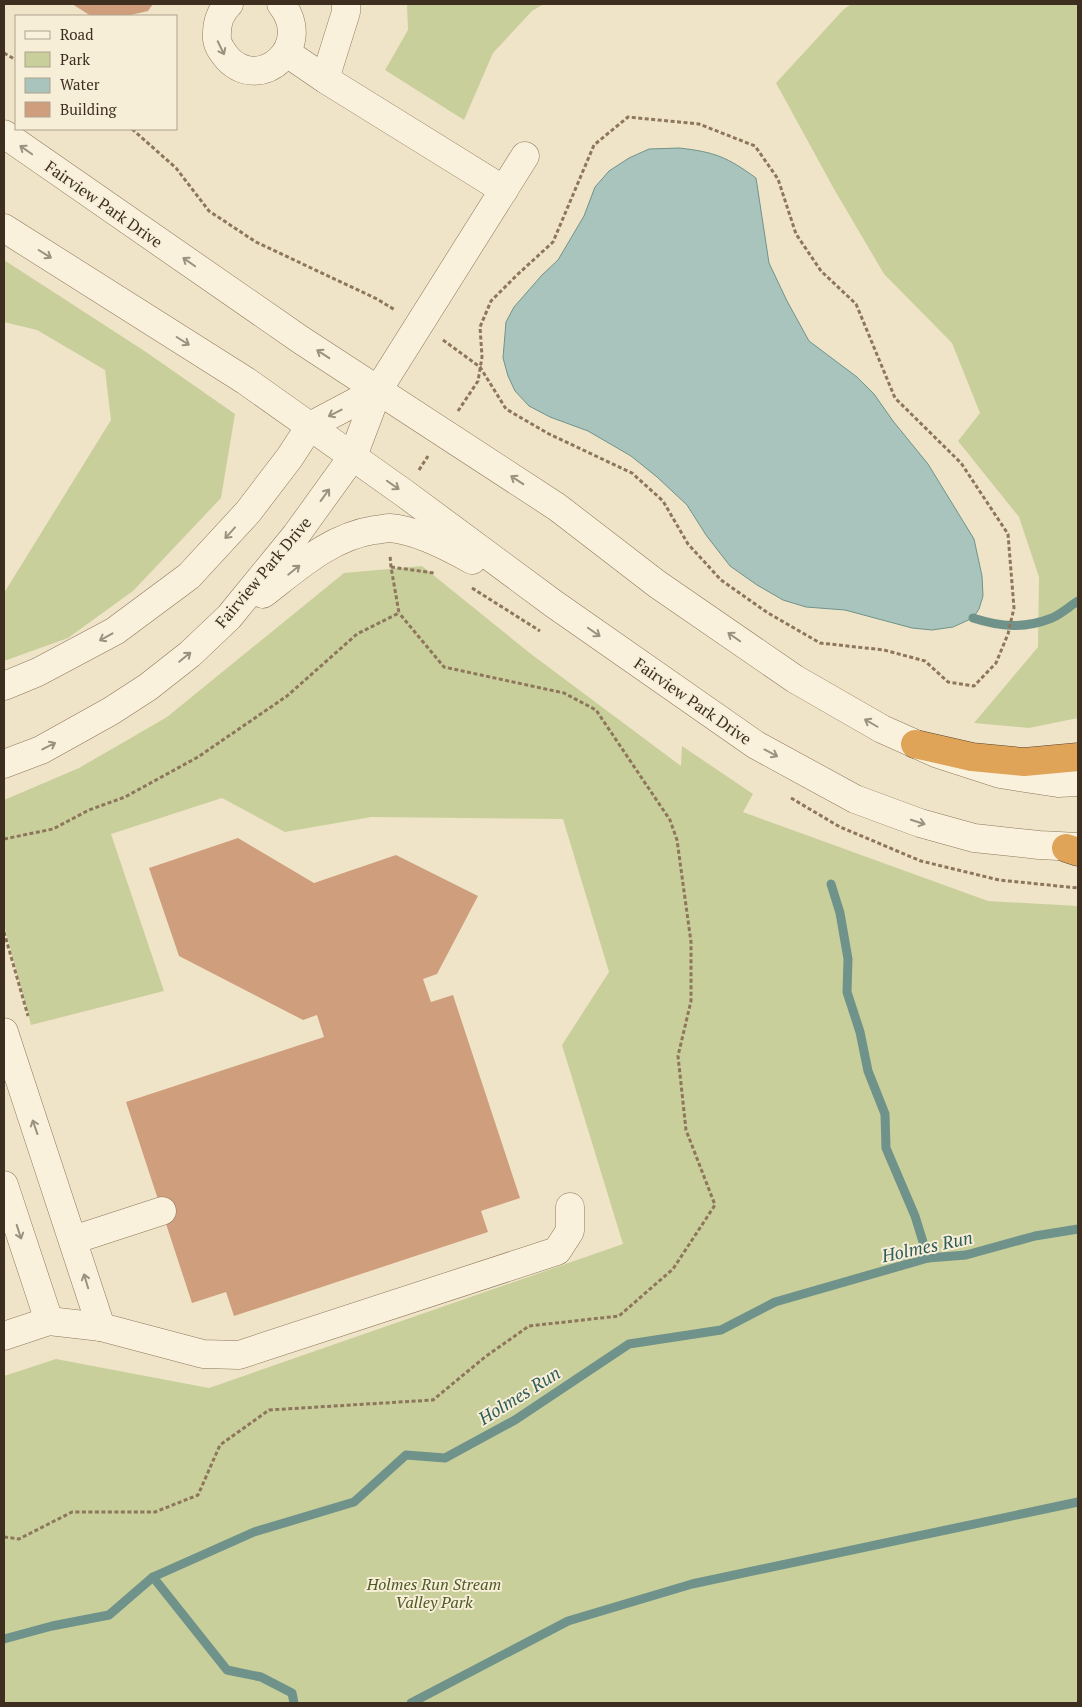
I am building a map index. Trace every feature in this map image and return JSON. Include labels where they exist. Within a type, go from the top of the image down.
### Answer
[{"type":"highway","points":[[915,744],[972,757],[1024,762],[1078,757]]},
{"type":"street","points":[[229,4],[224,8],[218,19],[216,31],[218,44],[233,63],[244,68],[256,70],[268,68],[278,62],[287,53],[292,41],[293,28],[289,15],[281,4]]},
{"type":"street","points":[[325,79],[346,12],[346,4]]},
{"type":"street","points":[[287,53],[325,79],[504,190]]},
{"type":"street","name":"Fairview Park Drive","points":[[4,134],[293,334],[557,507],[657,584],[795,679],[882,729],[938,754],[1000,774],[1058,783],[1078,782]]},
{"type":"street","name":"Fairview Park Drive","points":[[4,764],[41,750],[111,711],[148,687],[190,654],[229,617],[296,536],[353,456],[378,390],[525,156]]},
{"type":"street","name":"Fairview Park Drive","points":[[4,228],[246,381],[353,456],[554,604],[756,745],[856,799],[920,823],[974,838],[1074,849]]},
{"type":"street","name":"Fairview Park Drive","points":[[4,686],[38,672],[115,631],[189,576],[248,512],[290,457],[310,426],[378,390]]},
{"type":"street","points":[[214,631],[305,560],[323,549],[344,538],[390,528],[445,544],[496,574],[554,604]]},
{"type":"street","points":[[4,1032],[101,1328]]},
{"type":"street","points":[[4,1185],[49,1321]]},
{"type":"street","points":[[4,1336],[49,1321],[101,1328],[203,1354],[239,1355],[557,1251],[570,1232],[570,1207]]},
{"type":"street","points":[[73,1240],[162,1211]]},
{"type":"path","points":[[4,53],[15,59]]},
{"type":"path","points":[[133,130],[176,168],[209,211],[232,227],[256,242],[377,299],[420,325],[480,367],[506,409],[549,434],[632,474],[663,501],[688,544],[721,580],[768,613],[820,644],[884,650],[925,661],[948,682],[974,686],[996,663],[1008,634],[1014,608],[1008,534],[962,463],[895,398],[856,304],[821,271],[796,234],[778,179],[755,146],[699,124],[628,117],[594,145],[553,242],[516,275],[491,301],[480,327],[482,357],[480,367],[478,382],[404,493]]},
{"type":"path","points":[[4,1538],[19,1539],[72,1512],[155,1512],[198,1495],[220,1445],[269,1410],[433,1400],[484,1357],[529,1326],[619,1316],[672,1269],[715,1205],[686,1130],[678,1056],[691,1001],[691,942],[677,840],[670,820],[596,710],[564,693],[444,667],[399,613],[390,567],[390,528]]},
{"type":"path","points":[[4,839],[53,829],[89,810],[126,797],[198,757],[287,696],[357,634],[399,613]]},
{"type":"path","points":[[4,932],[30,1025]]},
{"type":"green space","points":[[407,4],[544,4],[532,11],[493,53],[464,120],[385,70],[408,30]]},
{"type":"green space","points":[[851,4],[1078,4],[1078,718],[1029,728],[974,723],[1038,647],[1039,577],[1019,517],[958,441],[980,413],[952,343],[884,274],[834,189],[776,83],[843,10]]},
{"type":"green space","points":[[4,260],[146,352],[235,414],[221,498],[133,591],[68,638],[4,661],[4,593],[111,420],[105,370],[37,330],[4,322]]},
{"type":"green space","name":"Holmes Run Stream Valley Park","points":[[422,566],[531,654],[681,766],[682,746],[753,794],[743,812],[988,901],[1078,906],[1078,1703],[4,1703],[4,1376],[56,1359],[209,1388],[623,1244],[562,1045],[609,972],[563,819],[371,817],[285,832],[222,798],[111,834],[164,991],[31,1025],[4,925],[4,800],[79,768],[167,717],[344,573]]},
{"type":"water","points":[[679,148],[702,151],[728,160],[756,178],[769,263],[809,341],[857,377],[874,394],[928,464],[974,539],[982,576],[983,596],[979,609],[973,618],[953,627],[932,630],[912,628],[845,610],[806,607],[783,600],[730,566],[706,535],[687,505],[631,456],[588,431],[550,417],[529,406],[515,391],[503,358],[506,322],[514,307],[558,260],[584,216],[595,187],[609,171],[629,158],[649,149]]},
{"type":"building","points":[[72,4],[153,4],[148,11],[130,15],[89,15]]},
{"type":"building","points":[[238,838],[314,883],[396,855],[478,896],[437,974],[423,979],[431,1002],[453,995],[520,1198],[481,1211],[488,1232],[234,1316],[226,1292],[192,1303],[126,1102],[324,1037],[317,1015],[303,1020],[179,956],[149,868]]},
{"type":"waterway","points":[[973,618],[1012,626],[1032,624],[1052,618],[1078,601]]},
{"type":"waterway","points":[[831,884],[840,913],[848,959],[847,992],[860,1032],[868,1071],[885,1114],[886,1148],[915,1216],[928,1258]]},
{"type":"waterway","name":"Holmes Run","points":[[4,1639],[52,1626],[109,1615],[153,1577],[254,1532],[354,1502],[406,1455],[445,1458],[515,1420],[629,1344],[721,1330],[775,1302],[928,1258],[966,1255],[1035,1236],[1078,1229]]},
{"type":"waterway","points":[[411,1703],[568,1621],[692,1584],[1078,1502]]},
{"type":"waterway","points":[[153,1577],[227,1670],[261,1677],[292,1693],[294,1703]]}]
